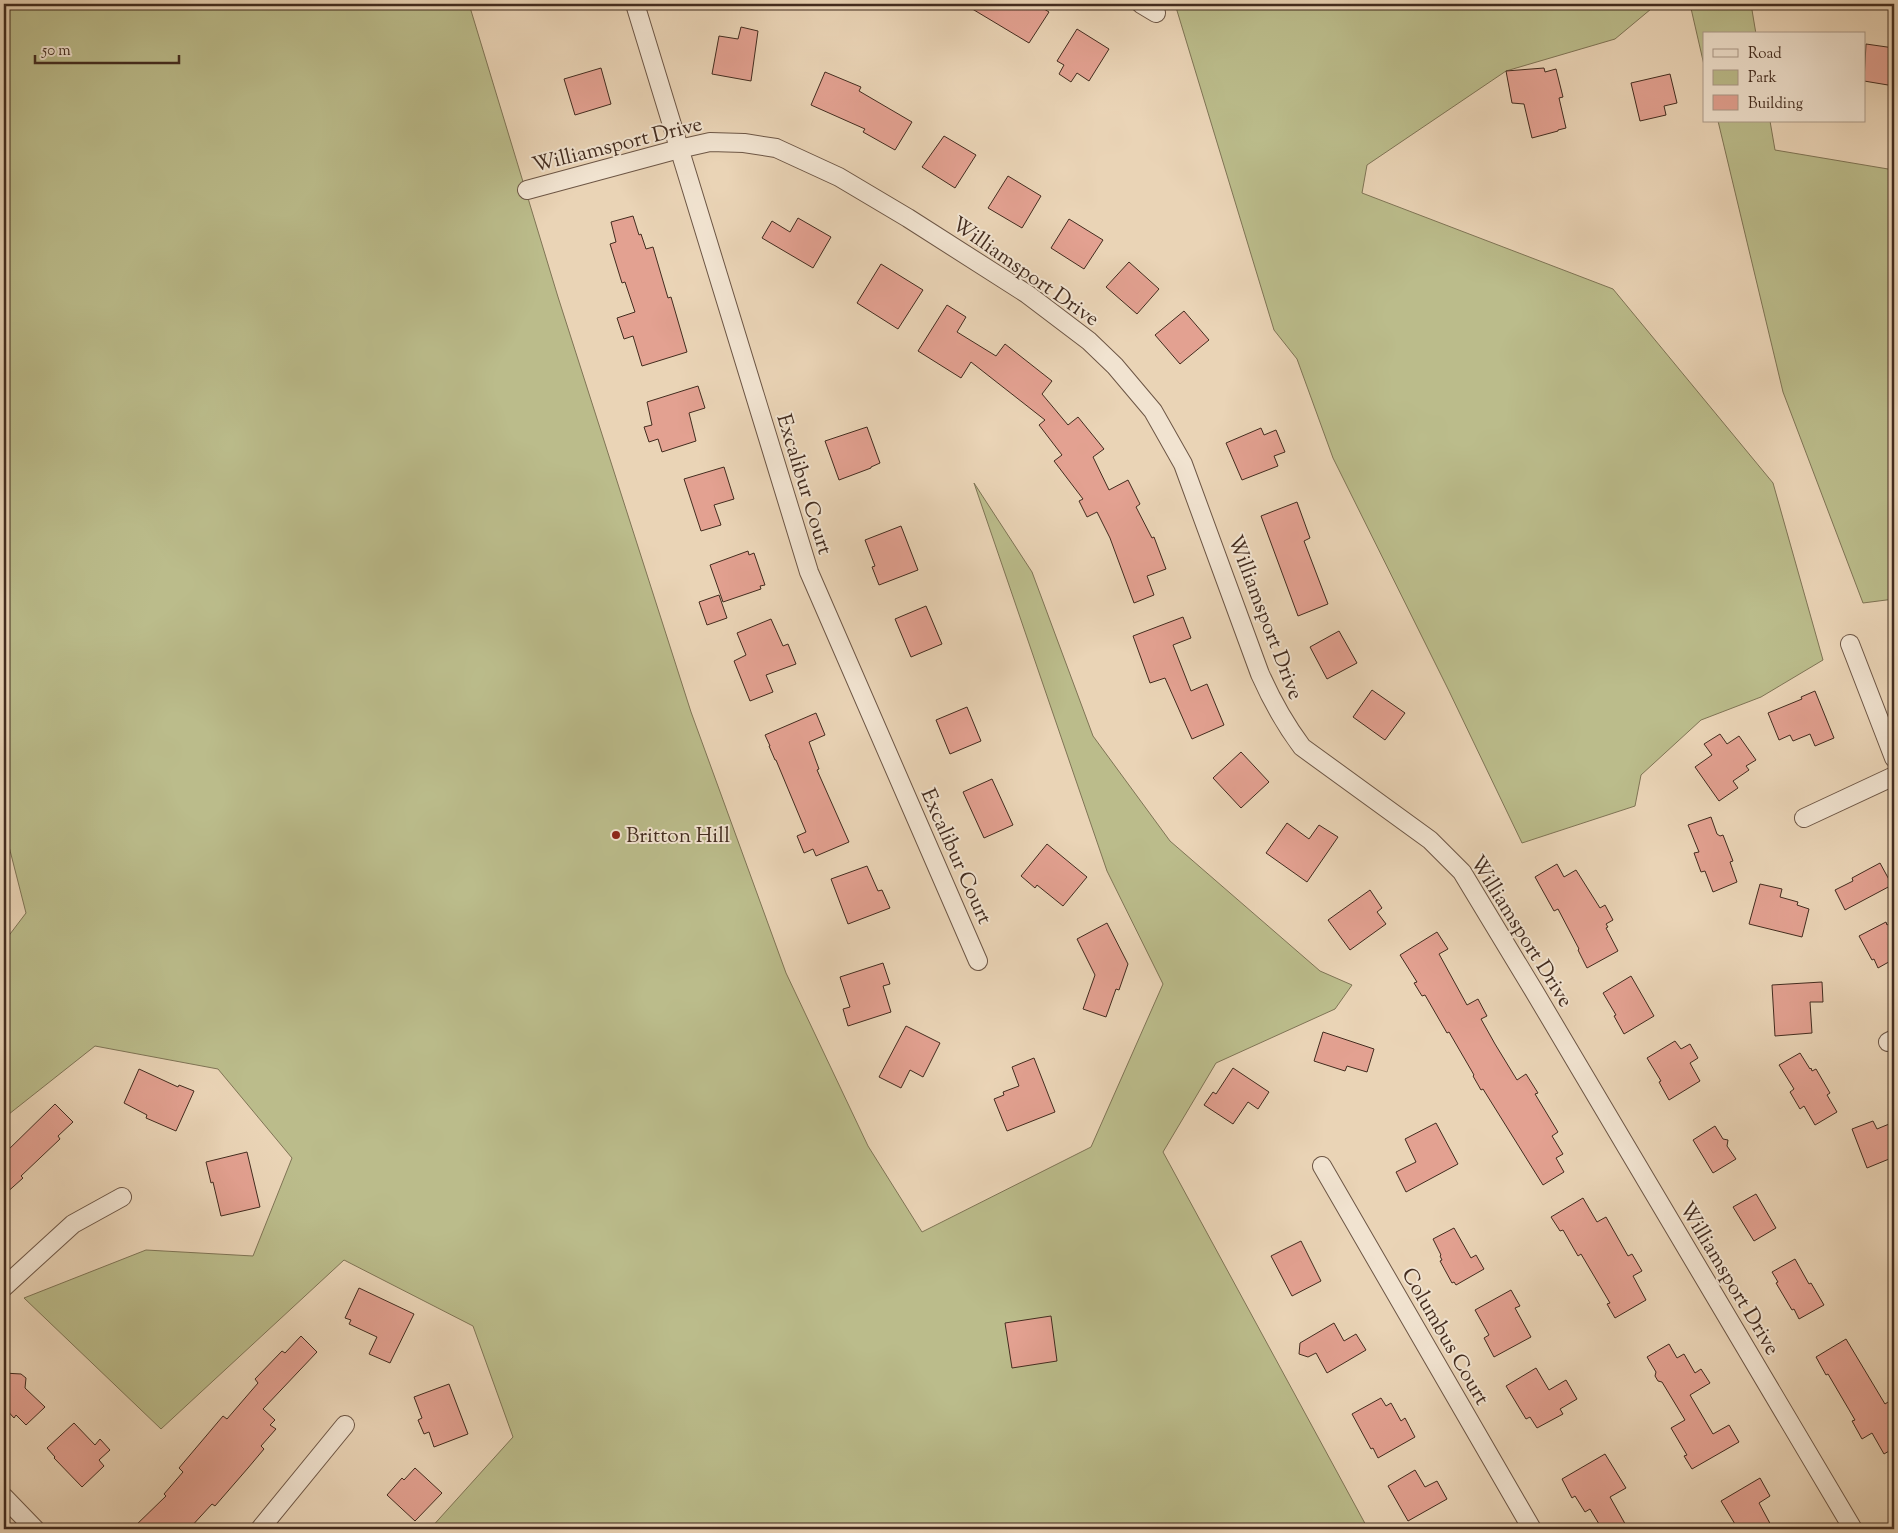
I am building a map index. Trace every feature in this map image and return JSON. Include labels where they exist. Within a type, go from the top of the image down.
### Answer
[{"type":"street","name":"Excalibur Court","points":[[635,4],[809,572],[978,961]]},
{"type":"street","points":[[1141,4],[1156,13]]},
{"type":"street","name":"Williamsport Drive","points":[[527,190],[710,142],[744,143],[776,148],[839,177],[908,218],[1027,294],[1090,341],[1115,366],[1153,411],[1183,464],[1260,674],[1274,706],[1286,726],[1302,747],[1430,840],[1462,872],[1853,1529]]},
{"type":"street","points":[[1850,644],[1894,758]]},
{"type":"street","points":[[1804,818],[1894,776]]},
{"type":"street","name":"Columbus Court","points":[[1322,1166],[1532,1529]]},
{"type":"street","points":[[4,1287],[73,1224],[122,1197]]},
{"type":"street","points":[[260,1529],[345,1425]]},
{"type":"street","points":[[4,1497],[35,1529]]},
{"type":"green space","points":[[4,4],[469,4],[558,297],[691,712],[786,973],[868,1146],[922,1232],[1091,1147],[1163,984],[1107,871],[974,483],[1032,572],[1093,736],[1170,841],[1320,971],[1352,985],[1335,1009],[1216,1063],[1163,1152],[1368,1529],[430,1529],[513,1437],[473,1326],[344,1260],[161,1429],[24,1298],[146,1250],[253,1256],[292,1158],[218,1069],[95,1046],[4,1118],[4,942],[26,913],[4,827]]},
{"type":"green space","points":[[1175,4],[1657,4],[1615,39],[1506,71],[1367,165],[1362,193],[1613,289],[1773,483],[1823,660],[1761,697],[1701,720],[1641,775],[1635,806],[1522,843],[1333,458],[1297,359],[1274,330]]},
{"type":"green space","points":[[1690,4],[1751,4],[1756,32],[1703,32],[1703,61]]},
{"type":"green space","points":[[1718,122],[1770,122],[1775,150],[1894,170],[1894,599],[1863,603],[1783,392]]},
{"type":"building","points":[[964,4],[1036,4],[1049,12],[1029,43]]},
{"type":"building","points":[[741,27],[758,31],[751,81],[712,74],[719,36],[738,39]]},
{"type":"building","points":[[1077,29],[1109,49],[1089,81],[1077,73],[1071,82],[1059,74],[1064,65],[1057,61]]},
{"type":"building","points":[[1866,44],[1894,48],[1894,86],[1866,81]]},
{"type":"building","points":[[601,68],[611,104],[575,115],[564,79]]},
{"type":"building","points":[[1544,68],[1545,72],[1556,69],[1563,97],[1559,98],[1566,128],[1532,138],[1524,104],[1512,103],[1506,71]]},
{"type":"building","points":[[825,72],[861,87],[859,91],[912,122],[895,150],[863,132],[865,129],[811,105]]},
{"type":"building","points":[[1670,74],[1677,103],[1664,106],[1666,115],[1640,121],[1631,83]]},
{"type":"building","points":[[944,136],[976,155],[955,188],[922,167]]},
{"type":"building","points":[[1008,176],[1041,196],[1022,228],[988,208]]},
{"type":"building","points":[[633,216],[646,249],[653,247],[668,298],[671,297],[687,352],[642,366],[633,336],[624,339],[617,318],[635,312],[625,282],[622,283],[610,244],[616,242],[611,222]]},
{"type":"building","points":[[798,218],[831,237],[813,268],[762,238],[772,221],[790,232]]},
{"type":"building","points":[[1069,219],[1103,240],[1084,269],[1051,248]]},
{"type":"building","points":[[1129,262],[1159,289],[1137,314],[1106,287]]},
{"type":"building","points":[[881,264],[923,290],[898,329],[857,303]]},
{"type":"building","points":[[947,305],[966,317],[957,332],[996,356],[1005,344],[1052,381],[1042,394],[1068,425],[1078,417],[1104,449],[1093,457],[1109,490],[1128,480],[1140,504],[1136,507],[1152,538],[1154,537],[1166,569],[1147,576],[1154,595],[1134,603],[1110,538],[1097,512],[1087,517],[1079,501],[1083,499],[1054,461],[1062,455],[1039,425],[1045,420],[971,362],[961,378],[918,351]]},
{"type":"building","points":[[1184,311],[1209,340],[1180,364],[1155,335]]},
{"type":"building","points":[[698,386],[705,408],[689,413],[696,441],[662,452],[658,439],[649,442],[644,427],[652,425],[647,402]]},
{"type":"building","points":[[867,427],[880,463],[839,480],[825,441]]},
{"type":"building","points":[[1261,428],[1264,435],[1276,430],[1285,452],[1274,456],[1278,466],[1242,480],[1226,443]]},
{"type":"building","points":[[724,467],[734,499],[714,505],[721,525],[701,531],[684,479]]},
{"type":"building","points":[[1297,502],[1310,538],[1304,541],[1328,604],[1298,616],[1261,516]]},
{"type":"building","points":[[901,526],[918,570],[879,585],[872,567],[875,566],[865,540]]},
{"type":"building","points":[[748,551],[749,555],[754,553],[765,585],[760,586],[761,589],[723,602],[710,565]]},
{"type":"building","points":[[719,595],[727,618],[707,625],[699,602]]},
{"type":"building","points":[[926,606],[942,644],[911,657],[895,619]]},
{"type":"building","points":[[1183,617],[1191,638],[1173,645],[1191,691],[1207,684],[1224,725],[1192,739],[1165,678],[1150,683],[1133,636]]},
{"type":"building","points":[[771,619],[783,646],[788,644],[796,664],[766,675],[773,692],[750,701],[734,661],[746,655],[737,633]]},
{"type":"building","points":[[1339,631],[1357,663],[1327,679],[1310,647]]},
{"type":"building","points":[[1372,690],[1405,713],[1385,740],[1353,717]]},
{"type":"building","points":[[1815,691],[1834,738],[1815,746],[1810,734],[1793,741],[1790,735],[1779,740],[1768,713],[1802,699],[1801,697]]},
{"type":"building","points":[[967,707],[981,741],[950,754],[936,720]]},
{"type":"building","points":[[816,713],[825,735],[809,742],[819,769],[817,770],[849,842],[816,856],[813,849],[804,853],[797,836],[806,832],[765,735]]},
{"type":"building","points":[[1720,734],[1727,744],[1739,736],[1756,760],[1746,766],[1749,770],[1733,781],[1738,788],[1719,801],[1695,767],[1712,755],[1704,744]]},
{"type":"building","points":[[1241,752],[1269,782],[1241,808],[1213,778]]},
{"type":"building","points":[[992,779],[1013,825],[984,838],[963,792]]},
{"type":"building","points":[[1711,817],[1717,834],[1723,835],[1733,861],[1730,862],[1737,882],[1713,892],[1705,871],[1701,872],[1694,853],[1699,852],[1688,825]]},
{"type":"building","points":[[1287,823],[1309,839],[1319,825],[1338,837],[1307,882],[1266,853]]},
{"type":"building","points":[[1047,844],[1087,877],[1063,906],[1037,885],[1035,888],[1021,876]]},
{"type":"building","points":[[1880,863],[1892,885],[1845,910],[1835,890],[1853,881],[1852,878]]},
{"type":"building","points":[[1557,864],[1564,877],[1576,870],[1600,908],[1605,905],[1613,920],[1606,924],[1608,927],[1606,928],[1618,951],[1587,968],[1558,909],[1554,911],[1535,877]]},
{"type":"building","points":[[867,866],[878,891],[882,890],[890,908],[848,924],[831,879]]},
{"type":"building","points":[[1760,884],[1782,889],[1780,897],[1798,902],[1797,905],[1809,909],[1802,937],[1749,924]]},
{"type":"building","points":[[1370,890],[1382,908],[1377,912],[1386,924],[1350,950],[1328,920]]},
{"type":"building","points":[[1894,921],[1894,959],[1878,968],[1859,936],[1886,922],[1887,925]]},
{"type":"building","points":[[1107,923],[1128,964],[1119,990],[1116,989],[1106,1017],[1083,1009],[1095,975],[1077,939]]},
{"type":"building","points":[[1437,932],[1448,949],[1439,954],[1467,1005],[1478,999],[1487,1016],[1481,1019],[1495,1044],[1517,1080],[1526,1074],[1538,1093],[1535,1094],[1558,1132],[1552,1136],[1563,1154],[1556,1158],[1564,1172],[1543,1185],[1483,1089],[1481,1090],[1449,1032],[1447,1033],[1425,995],[1422,996],[1414,983],[1417,982],[1400,955]]},
{"type":"building","points":[[883,963],[890,984],[883,986],[891,1012],[848,1026],[843,1009],[850,1007],[840,977]]},
{"type":"building","points":[[1631,976],[1654,1016],[1624,1034],[1614,1016],[1616,1015],[1603,993]]},
{"type":"building","points":[[1822,982],[1823,1002],[1810,1002],[1812,1033],[1775,1036],[1772,985]]},
{"type":"building","points":[[906,1026],[940,1043],[923,1077],[910,1070],[901,1088],[879,1077]]},
{"type":"building","points":[[1323,1032],[1374,1049],[1367,1072],[1347,1066],[1345,1071],[1314,1061]]},
{"type":"building","points":[[1675,1041],[1681,1049],[1690,1044],[1698,1058],[1690,1063],[1700,1081],[1669,1100],[1659,1082],[1661,1081],[1647,1058]]},
{"type":"building","points":[[1800,1053],[1812,1071],[1816,1069],[1830,1093],[1827,1095],[1837,1112],[1815,1125],[1804,1106],[1800,1109],[1790,1092],[1794,1089],[1779,1065]]},
{"type":"building","points":[[1034,1058],[1055,1112],[1007,1131],[994,1099],[1004,1095],[1003,1092],[1019,1086],[1012,1067]]},
{"type":"building","points":[[1233,1068],[1269,1092],[1258,1109],[1248,1102],[1233,1124],[1204,1105],[1213,1092],[1216,1094]]},
{"type":"building","points":[[139,1069],[178,1087],[179,1085],[194,1091],[176,1131],[146,1118],[147,1115],[124,1103]]},
{"type":"building","points":[[55,1104],[73,1122],[58,1136],[60,1139],[4,1195],[4,1154]]},
{"type":"building","points":[[1873,1121],[1877,1129],[1894,1122],[1894,1157],[1867,1168],[1852,1129]]},
{"type":"building","points":[[1436,1123],[1458,1164],[1406,1192],[1396,1172],[1416,1162],[1405,1139]]},
{"type":"building","points":[[1715,1126],[1723,1139],[1728,1140],[1727,1146],[1736,1159],[1713,1173],[1693,1140]]},
{"type":"building","points":[[247,1152],[260,1207],[221,1216],[206,1162]]},
{"type":"building","points":[[1756,1194],[1776,1228],[1754,1241],[1733,1207]]},
{"type":"building","points":[[1583,1198],[1597,1222],[1606,1217],[1628,1256],[1632,1254],[1642,1271],[1633,1276],[1646,1300],[1615,1318],[1607,1304],[1610,1303],[1581,1254],[1578,1256],[1563,1230],[1560,1231],[1551,1217]]},
{"type":"building","points":[[1454,1228],[1471,1258],[1476,1255],[1484,1269],[1456,1285],[1454,1282],[1452,1283],[1440,1261],[1442,1260],[1441,1255],[1433,1239]]},
{"type":"building","points":[[1301,1241],[1321,1281],[1292,1296],[1271,1256]]},
{"type":"building","points":[[1795,1259],[1824,1305],[1799,1319],[1776,1283],[1778,1282],[1772,1272]]},
{"type":"building","points":[[359,1288],[414,1314],[390,1363],[369,1354],[377,1337],[349,1324],[351,1320],[345,1318]]},
{"type":"building","points":[[1511,1290],[1520,1306],[1515,1308],[1531,1337],[1494,1357],[1484,1338],[1489,1335],[1475,1310]]},
{"type":"building","points":[[1051,1316],[1057,1361],[1012,1368],[1005,1323]]},
{"type":"building","points":[[1334,1323],[1344,1341],[1356,1334],[1366,1350],[1327,1373],[1316,1353],[1308,1357],[1299,1354],[1300,1343]]},
{"type":"building","points":[[301,1336],[317,1352],[263,1409],[275,1420],[270,1425],[276,1429],[261,1446],[264,1449],[215,1506],[212,1504],[189,1529],[132,1529],[166,1496],[164,1494],[183,1472],[179,1468],[223,1416],[227,1419],[258,1383],[255,1379],[282,1351],[285,1353]]},
{"type":"building","points":[[1846,1339],[1885,1404],[1894,1398],[1894,1448],[1884,1454],[1872,1433],[1862,1439],[1852,1421],[1855,1420],[1816,1357]]},
{"type":"building","points":[[1669,1344],[1677,1358],[1684,1354],[1695,1373],[1701,1369],[1710,1383],[1690,1395],[1713,1434],[1729,1425],[1739,1442],[1692,1469],[1684,1456],[1687,1455],[1671,1428],[1685,1420],[1662,1382],[1658,1381],[1655,1376],[1656,1372],[1647,1357]]},
{"type":"building","points":[[1536,1368],[1549,1390],[1566,1380],[1577,1399],[1560,1409],[1563,1414],[1537,1428],[1530,1417],[1526,1419],[1506,1386]]},
{"type":"building","points":[[4,1373],[21,1374],[26,1378],[25,1388],[45,1407],[26,1425],[16,1415],[14,1418],[4,1407]]},
{"type":"building","points":[[449,1384],[468,1434],[434,1447],[429,1432],[424,1434],[418,1420],[422,1418],[414,1397]]},
{"type":"building","points":[[1381,1398],[1386,1406],[1391,1403],[1401,1421],[1405,1418],[1415,1437],[1378,1458],[1352,1414]]},
{"type":"building","points":[[74,1423],[95,1445],[100,1439],[110,1450],[99,1460],[104,1466],[82,1487],[47,1448]]},
{"type":"building","points":[[1605,1454],[1626,1488],[1610,1497],[1628,1529],[1602,1529],[1590,1509],[1585,1512],[1575,1496],[1572,1498],[1562,1479]]},
{"type":"building","points":[[415,1468],[442,1493],[415,1521],[387,1495],[402,1478],[404,1480]]},
{"type":"building","points":[[1415,1470],[1425,1487],[1437,1481],[1447,1499],[1408,1521],[1388,1486]]},
{"type":"building","points":[[1760,1478],[1770,1496],[1759,1503],[1773,1529],[1738,1529],[1721,1501]]},
{"type":"place","name":"Britton Hill","points":[[616,835]]}]
